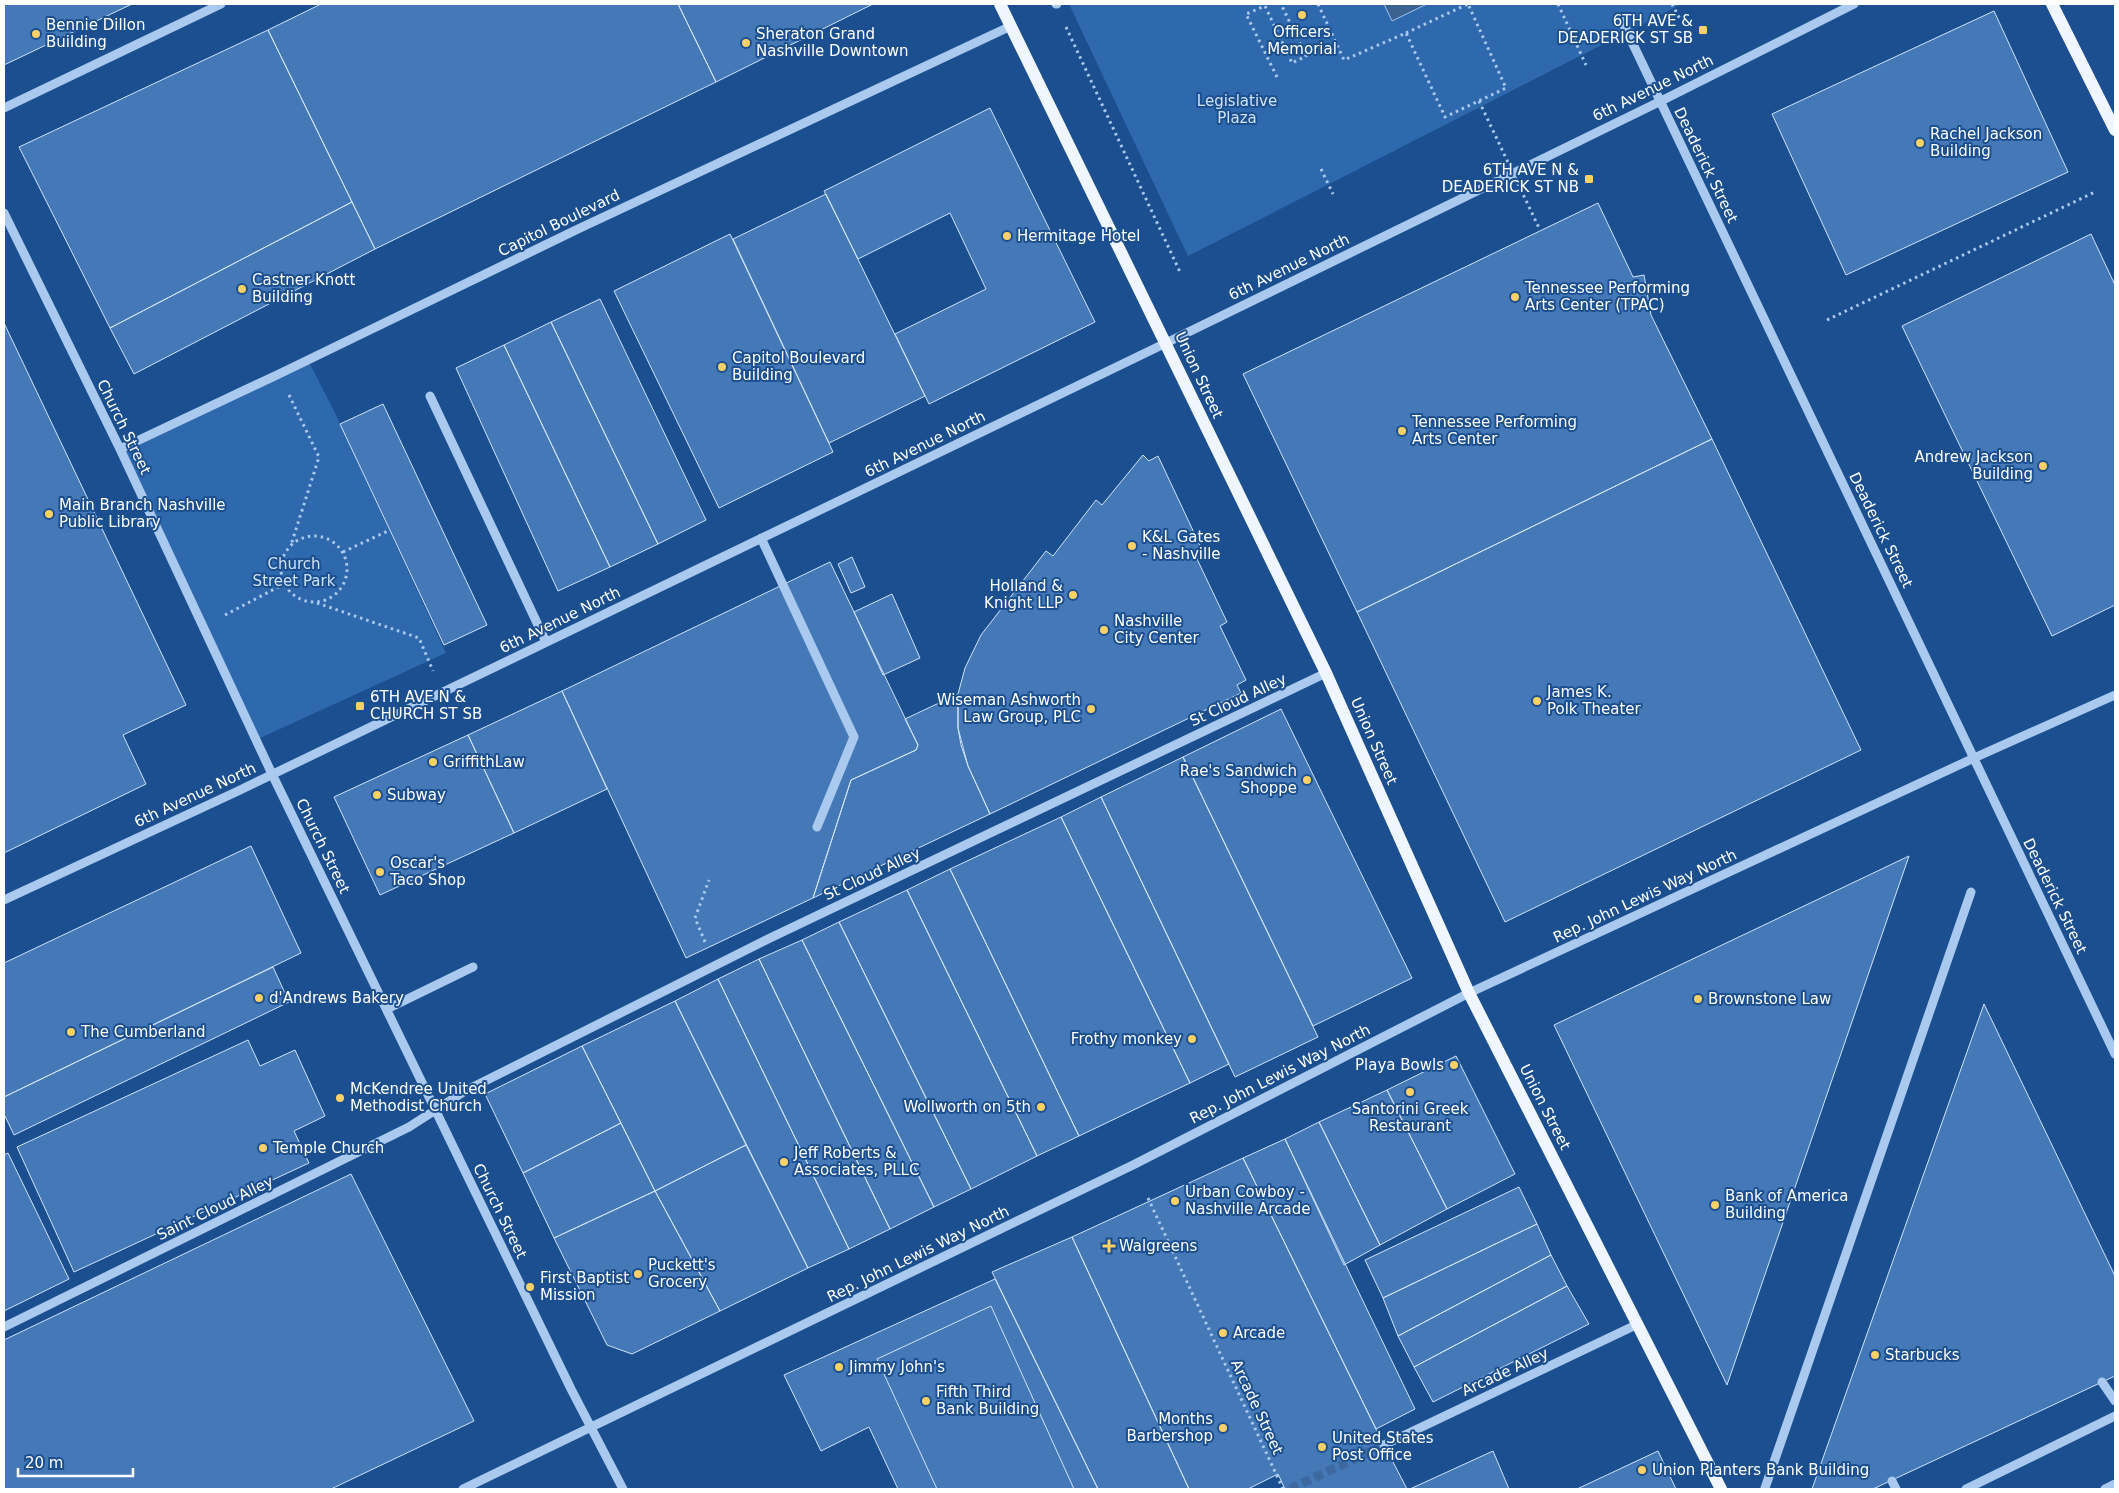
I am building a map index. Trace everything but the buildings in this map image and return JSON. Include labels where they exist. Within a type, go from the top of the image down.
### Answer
[{"type":"main road","name":"Union Street","points":[[1000,4],[1326,673],[1470,993],[1722,1489]]},
{"type":"main road","points":[[2052,4],[2115,130]]},
{"type":"street","points":[[4,108],[221,4]]},
{"type":"street","name":"6th Avenue North","points":[[4,900],[272,774],[1166,343],[1661,101],[1854,4]]},
{"type":"street","name":"Deaderick Street","points":[[1621,19],[2115,1054]]},
{"type":"street","name":"Capitol Boulevard","points":[[120,449],[578,229],[1011,26]]},
{"type":"street","name":"Church Street","points":[[4,213],[120,449],[272,774],[590,1428],[623,1489]]},
{"type":"street","points":[[430,396],[546,642]]},
{"type":"street","points":[[761,538],[854,737],[817,828]]},
{"type":"street","name":"St Cloud Alley","points":[[435,1108],[465,1091],[768,939],[1326,673]]},
{"type":"street","name":"Rep. John Lewis Way North","points":[[463,1489],[1132,1165],[1470,993],[1974,758],[2115,695]]},
{"type":"street","points":[[1765,1488],[1971,892]]},
{"type":"street","points":[[387,1009],[473,966]]},
{"type":"street","name":"Saint Cloud Alley","points":[[4,1327],[408,1127],[435,1108]]},
{"type":"street","name":"Arcade Alley","points":[[1384,1445],[1638,1324]]},
{"type":"street","points":[[2102,1382],[2115,1401]]},
{"type":"street","points":[[1966,1489],[2115,1416]]},
{"type":"street","points":[[2105,1489],[2115,1484]]},
{"type":"path","points":[[1056,4],[1180,272]]},
{"type":"path","points":[[1277,77],[1246,14],[1264,6],[1292,63],[1306,56],[1280,4]]},
{"type":"path","points":[[1318,4],[1344,60],[1406,32],[1468,4],[1506,88],[1445,118],[1406,32]]},
{"type":"path","points":[[1558,4],[1586,65]]},
{"type":"path","points":[[1672,4],[1681,21]]},
{"type":"path","points":[[1479,101],[1540,230]]},
{"type":"path","points":[[1321,169],[1334,194]]},
{"type":"path","points":[[1826,320],[2095,192]]},
{"type":"path","points":[[279,374],[319,456],[291,545],[281,564],[284,584],[290,593],[298,599],[316,603],[419,638],[442,692]]},
{"type":"path","points":[[343,552],[390,530]]},
{"type":"path","points":[[291,545],[304,538],[318,536],[337,544],[343,552],[347,563],[344,585],[337,594],[327,600],[316,603]]},
{"type":"path","points":[[203,626],[284,584]]},
{"type":"path","points":[[708,948],[695,918],[709,880]]},
{"type":"path","name":"Arcade Street","points":[[1148,1198],[1283,1489]]},
{"type":"green space","name":"Legislative Plaza","points":[[1069,4],[1682,4],[1188,256]]},
{"type":"green space","name":"Church Street Park","points":[[308,360],[335,413],[446,653],[258,739],[120,449]]},
{"type":"shaded area","points":[[1384,4],[1427,4],[1392,21]]},
{"type":"tunnel","points":[[1290,1489],[1384,1445]]},
{"type":"place","name":"Officers Memorial","points":[[1302,15]]},
{"type":"place","name":"6TH AVE & DEADERICK ST SB","points":[[1703,30]]},
{"type":"place","name":"Bennie Dillon Building","points":[[36,34]]},
{"type":"place","name":"Sheraton Grand Nashville Downtown","points":[[746,43]]},
{"type":"place","name":"Rachel Jackson Building","points":[[1920,143]]},
{"type":"place","name":"6TH AVE N & DEADERICK ST NB","points":[[1589,179]]},
{"type":"place","name":"Hermitage Hotel","points":[[1007,236]]},
{"type":"place","name":"Castner Knott Building","points":[[242,289]]},
{"type":"place","name":"Tennessee Performing Arts Center (TPAC)","points":[[1515,297]]},
{"type":"place","name":"Capitol Boulevard Building","points":[[722,367]]},
{"type":"place","name":"Tennessee Performing Arts Center","points":[[1402,431]]},
{"type":"place","name":"Andrew Jackson Building","points":[[2043,466]]},
{"type":"place","name":"Main Branch Nashville Public Library","points":[[49,514]]},
{"type":"place","name":"K&L Gates - Nashville","points":[[1132,546]]},
{"type":"place","name":"Holland & Knight LLP","points":[[1073,595]]},
{"type":"place","name":"Nashville City Center","points":[[1104,630]]},
{"type":"place","name":"James K. Polk Theater","points":[[1537,701]]},
{"type":"place","name":"6TH AVE N & CHURCH ST SB","points":[[360,706]]},
{"type":"place","name":"Wiseman Ashworth Law Group, PLC","points":[[1091,709]]},
{"type":"place","name":"GriffithLaw","points":[[433,762]]},
{"type":"place","name":"Rae's Sandwich Shoppe","points":[[1307,780]]},
{"type":"place","name":"Subway","points":[[377,795]]},
{"type":"place","name":"Oscar's Taco Shop","points":[[380,872]]},
{"type":"place","name":"d'Andrews Bakery","points":[[259,998]]},
{"type":"place","name":"Brownstone Law","points":[[1698,999]]},
{"type":"place","name":"The Cumberland","points":[[71,1032]]},
{"type":"place","name":"Frothy monkey","points":[[1192,1039]]},
{"type":"place","name":"Playa Bowls","points":[[1454,1065]]},
{"type":"place","name":"Santorini Greek Restaurant","points":[[1410,1092]]},
{"type":"place","name":"McKendree United Methodist Church","points":[[340,1098]]},
{"type":"place","name":"Wollworth on 5th","points":[[1041,1107]]},
{"type":"place","name":"Temple Church","points":[[263,1148]]},
{"type":"place","name":"Jeff Roberts & Associates, PLLC","points":[[784,1162]]},
{"type":"place","name":"Urban Cowboy - Nashville Arcade","points":[[1175,1201]]},
{"type":"place","name":"Bank of America Building","points":[[1715,1205]]},
{"type":"place","name":"Walgreens","points":[[1109,1246]]},
{"type":"place","name":"Puckett's Grocery","points":[[638,1274]]},
{"type":"place","name":"First Baptist Mission","points":[[530,1287]]},
{"type":"place","name":"Arcade","points":[[1223,1333]]},
{"type":"place","name":"Starbucks","points":[[1875,1355]]},
{"type":"place","name":"Jimmy John's","points":[[839,1367]]},
{"type":"place","name":"Fifth Third Bank Building","points":[[926,1401]]},
{"type":"place","name":"Months Barbershop","points":[[1223,1428]]},
{"type":"place","name":"United States Post Office","points":[[1322,1447]]},
{"type":"place","name":"Union Planters Bank Building","points":[[1642,1470]]}]
